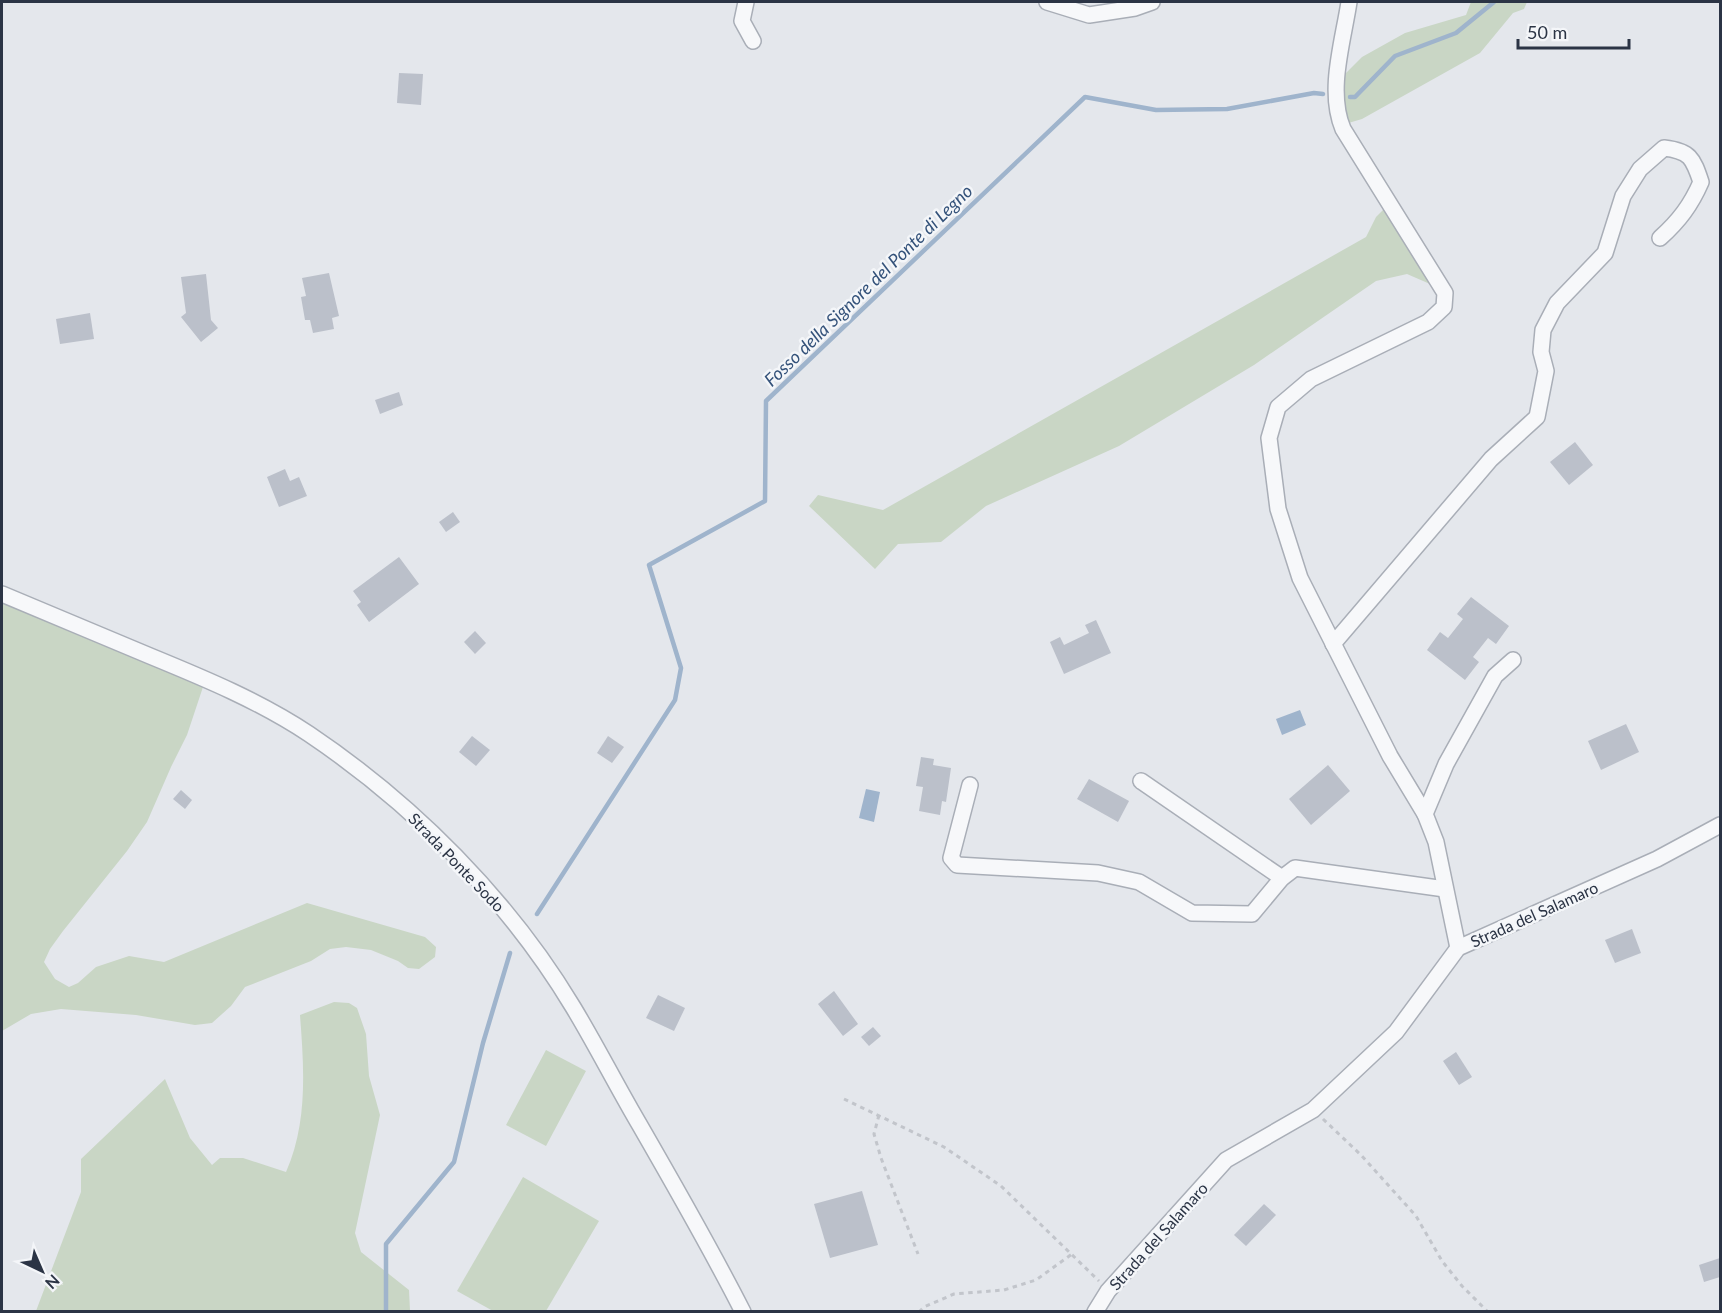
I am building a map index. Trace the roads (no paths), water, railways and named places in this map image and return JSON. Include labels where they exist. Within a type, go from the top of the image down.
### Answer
[{"type":"street","points":[[746,2],[742,21],[753,41]]},
{"type":"street","points":[[1047,2],[1089,15],[1135,8],[1152,2]]},
{"type":"street","points":[[1349,2],[1335,81],[1338,117],[1343,129],[1445,293],[1443,307],[1428,322],[1311,379],[1278,407],[1269,438],[1278,509],[1300,578],[1390,756],[1425,814],[1436,842],[1458,948]]},
{"type":"street","points":[[1333,644],[1491,459],[1537,417],[1546,371],[1540,352],[1543,330],[1557,303],[1605,253],[1623,196],[1640,168],[1664,148],[1680,150],[1695,162],[1701,182],[1692,203],[1677,223],[1660,238]]},
{"type":"street","name":"Strada Ponte Sodo","points":[[2,594],[237,692],[309,734],[418,819],[476,878],[506,913],[572,1005],[743,1311]]},
{"type":"street","points":[[1425,814],[1446,764],[1495,676],[1513,660]]},
{"type":"street","points":[[1141,781],[1282,878]]},
{"type":"street","points":[[970,785],[951,858],[957,865],[1098,873],[1139,882],[1192,913],[1228,915],[1252,914],[1282,878],[1295,868],[1445,889]]},
{"type":"street","name":"Strada del Salamaro","points":[[1095,1311],[1108,1291],[1226,1160],[1313,1110],[1396,1032],[1458,948],[1657,859],[1720,825]]},
{"type":"water","points":[[1300,710],[1306,725],[1282,735],[1276,719]]},
{"type":"water","points":[[866,789],[880,792],[874,822],[859,818]]},
{"type":"waterway","name":"Fosso della Signore del Ponte di Legno","points":[[1350,97],[1355,97],[1395,56],[1456,33],[1494,2]]},
{"type":"waterway","name":"Fosso della Signore del Ponte di Legno","points":[[537,914],[675,700],[681,668],[649,565],[765,501],[766,401],[1085,97],[1156,110],[1227,109],[1314,93],[1323,94]]},
{"type":"waterway","points":[[386,1312],[386,1244],[454,1162],[483,1043],[510,953]]}]
